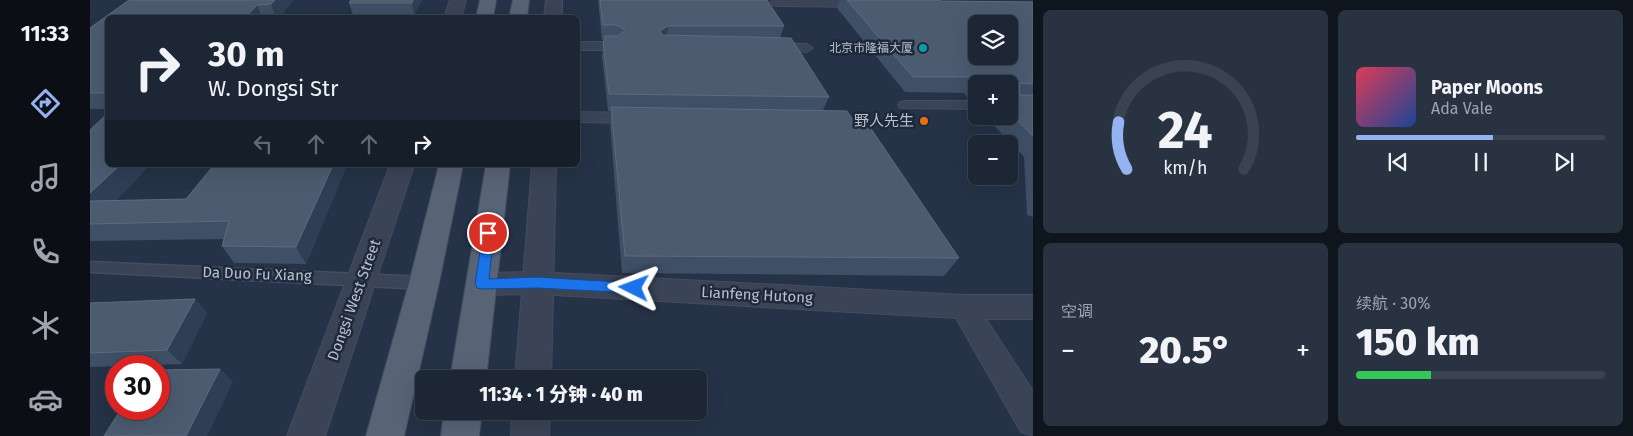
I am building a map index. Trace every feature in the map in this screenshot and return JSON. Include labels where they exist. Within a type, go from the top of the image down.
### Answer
[{"type":"main road","points":[[485,15],[488,0]]},
{"type":"main road","points":[[518,15],[521,0]]},
{"type":"main road","points":[[385,436],[424,283],[451,167]]},
{"type":"main road","points":[[469,370],[498,167]]},
{"type":"main road","points":[[460,436],[462,420]]},
{"type":"street","points":[[453,15],[458,0]]},
{"type":"street","points":[[553,15],[554,0]]},
{"type":"street","points":[[777,1],[881,3]]},
{"type":"street","points":[[580,46],[616,46]]},
{"type":"street","points":[[760,47],[807,48]]},
{"type":"street","points":[[905,104],[968,105]]},
{"type":"street","points":[[580,117],[647,118]]},
{"type":"street","name":"Dongsi West Street","points":[[306,436],[360,279],[401,167]]},
{"type":"street","points":[[533,370],[544,167]]},
{"type":"street","name":"Lianfeng Hutong","points":[[482,284],[537,283],[964,307],[1033,307]]},
{"type":"street","points":[[964,307],[1033,421]]},
{"type":"street","points":[[530,436],[531,420]]},
{"type":"lane","name":"Da Duo Fu Xiang","points":[[90,267],[424,283]]},
{"type":"building","points":[[129,0],[275,0],[271,4],[257,5],[248,15],[108,15]]},
{"type":"building","points":[[351,0],[413,0],[412,3],[349,3]]},
{"type":"building","points":[[600,0],[767,0],[784,26],[668,26],[660,31],[662,35],[791,38],[829,97],[609,94],[603,41],[605,41],[605,36],[618,36],[625,30],[617,25],[603,25]]},
{"type":"building","points":[[847,0],[1033,2],[1033,84],[1020,83],[1019,93],[1021,95],[1033,95],[1033,136],[1018,121],[1018,75],[968,75],[968,77],[913,77]]},
{"type":"building","points":[[105,17],[105,93],[90,93],[90,28]]},
{"type":"building","points":[[611,107],[847,111],[853,120],[865,120],[959,258],[625,256]]},
{"type":"building","points":[[105,116],[105,167],[118,167],[90,193],[90,130]]},
{"type":"building","points":[[212,167],[332,167],[296,247],[222,246],[229,221],[90,224],[90,201],[186,199]]},
{"type":"building","points":[[195,299],[167,350],[90,353],[90,303]]},
{"type":"building","points":[[220,369],[186,436],[104,436],[114,420],[170,420],[170,370]]},
{"type":"place","name":"北京市隆福大厦","points":[[923,48]]},
{"type":"place","name":"野人先生","points":[[924,121]]},
{"type":"route","points":[[488,233],[482,284],[537,283],[634,288]]}]
